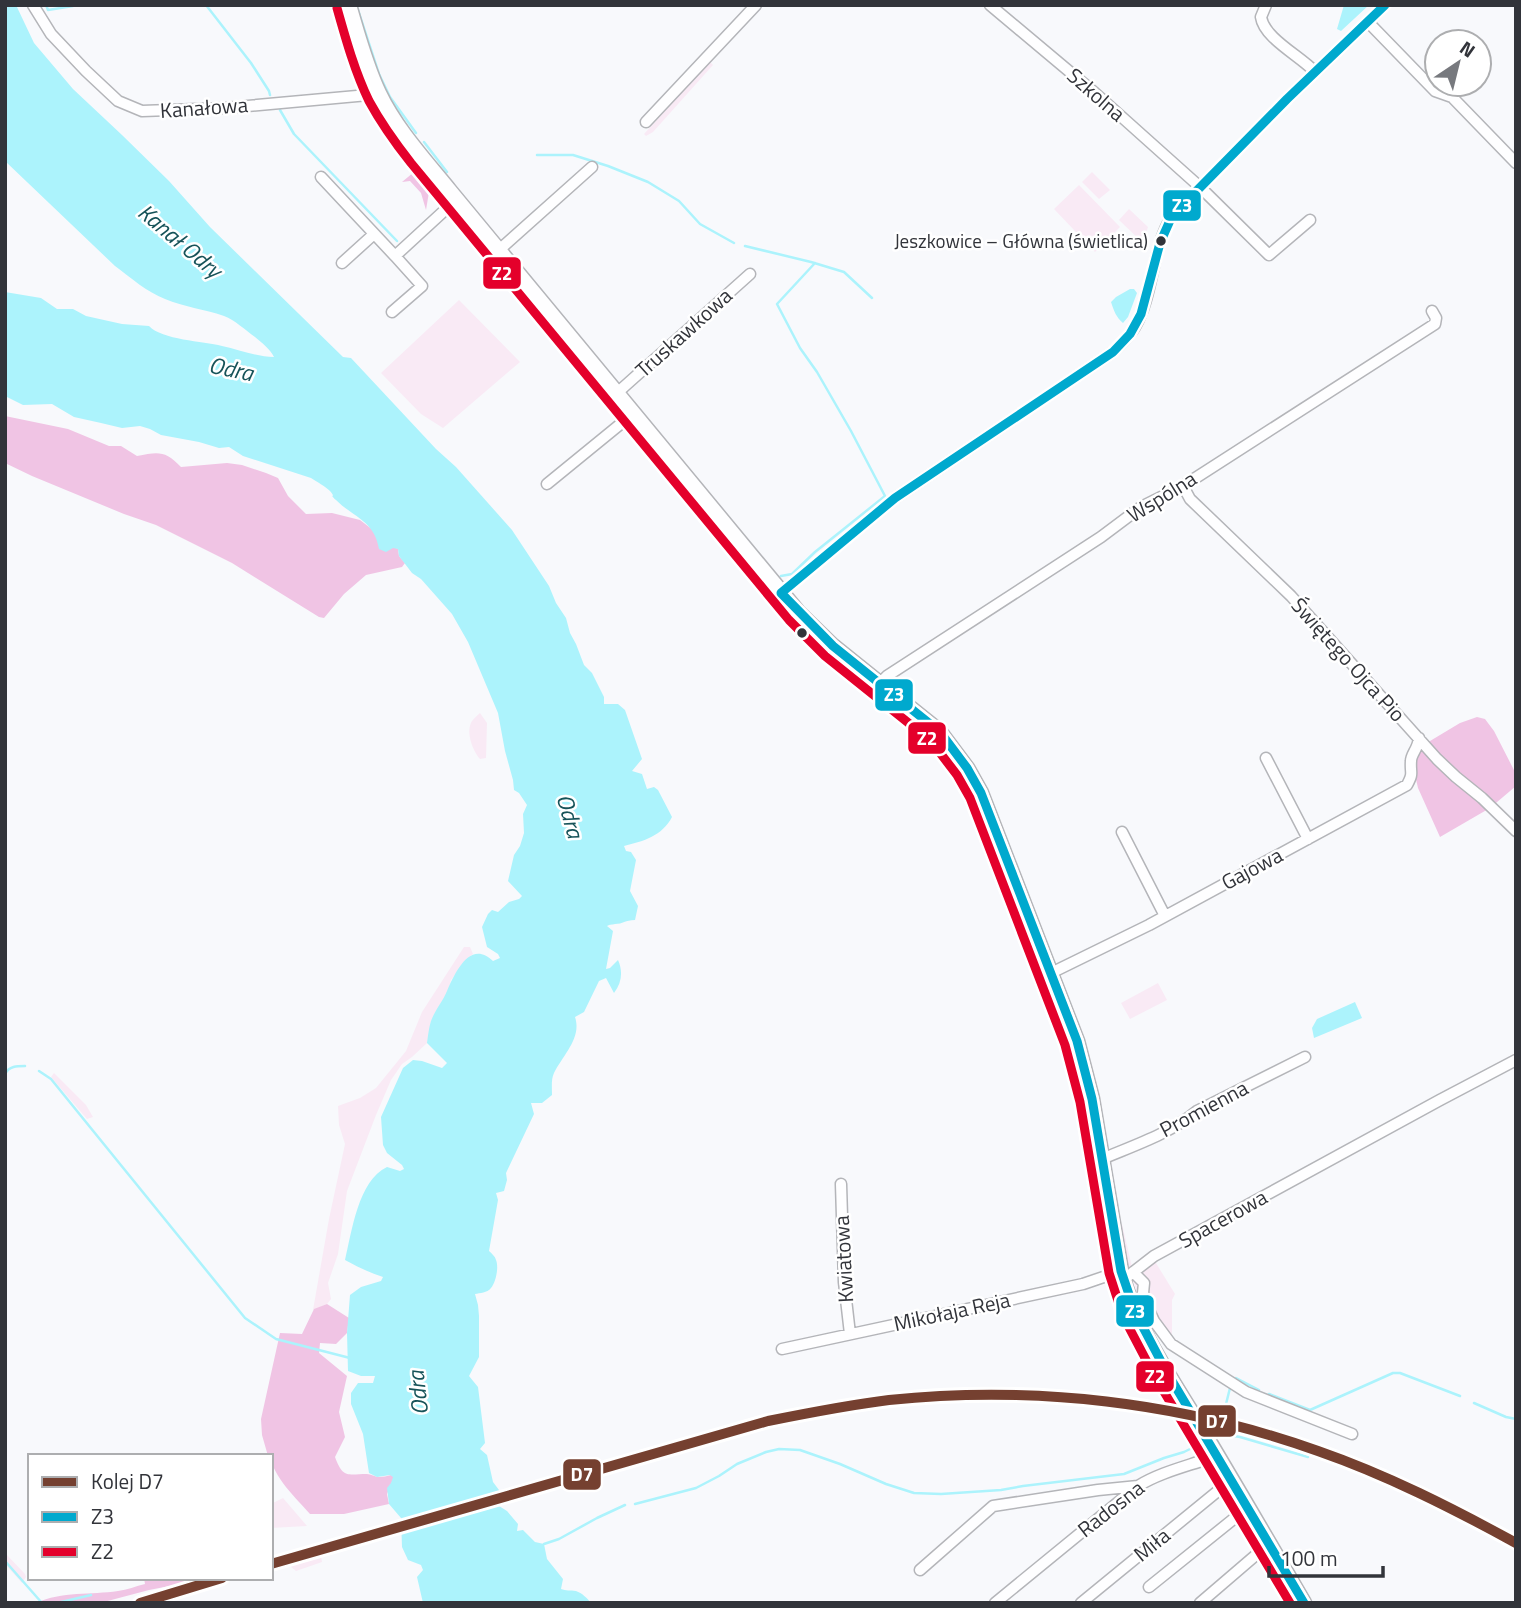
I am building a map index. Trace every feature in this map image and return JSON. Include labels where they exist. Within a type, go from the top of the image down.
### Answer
[{"type":"main road","points":[[349,5],[378,93],[405,135],[781,593],[824,637],[940,732],[967,768],[981,793],[1079,1049],[1092,1099],[1132,1307],[1247,1514],[1270,1543],[1304,1603]]},
{"type":"street","name":"Kanałowa","points":[[33,5],[51,34],[86,71],[118,102],[142,111],[225,107],[378,93]]},
{"type":"street","points":[[646,122],[755,5]]},
{"type":"street","name":"Szkolna","points":[[990,5],[1095,93],[1200,187],[1269,255],[1310,220]]},
{"type":"street","points":[[1266,5],[1261,17],[1265,29],[1314,71]]},
{"type":"street","points":[[781,593],[895,498],[1120,346],[1142,312],[1159,242],[1172,216],[1314,71],[1385,5]]},
{"type":"street","points":[[1367,22],[1435,91],[1452,97],[1516,163]]},
{"type":"street","points":[[499,250],[592,167]]},
{"type":"street","points":[[321,177],[422,286],[392,312]]},
{"type":"street","points":[[395,256],[457,199]]},
{"type":"street","points":[[342,263],[374,234]]},
{"type":"street","name":"Truskawkowa","points":[[617,393],[750,274]]},
{"type":"street","name":"Wspólna","points":[[880,683],[1141,508],[1183,486],[1435,324],[1436,318],[1432,311]]},
{"type":"street","points":[[547,484],[634,414]]},
{"type":"street","name":"Świętego Ojca Pio","points":[[1183,486],[1190,499],[1291,596],[1456,777],[1516,831]]},
{"type":"street","name":"Gajowa","points":[[1051,974],[1165,916],[1407,785],[1412,774],[1410,759],[1418,746],[1419,738]]},
{"type":"street","points":[[1266,758],[1308,838]]},
{"type":"street","points":[[1122,832],[1165,916]]},
{"type":"street","name":"Promienna","points":[[1102,1159],[1167,1131],[1197,1111],[1305,1057]]},
{"type":"street","name":"Spacerowa","points":[[1125,1274],[1516,1060]]},
{"type":"street","name":"Kwiatowa","points":[[841,1184],[844,1282],[849,1334]]},
{"type":"street","points":[[1125,1274],[1144,1283],[1143,1293],[1147,1306],[1171,1344],[1246,1392],[1352,1434]]},
{"type":"street","name":"Mikołaja Reja","points":[[782,1349],[1125,1274]]},
{"type":"street","name":"Radosna","points":[[995,1603],[1138,1486],[1158,1476],[1207,1459],[1224,1486],[1247,1514]]},
{"type":"street","points":[[920,1570],[993,1506],[1138,1486]]},
{"type":"street","name":"Miła","points":[[1081,1603],[1224,1486]]},
{"type":"street","points":[[1149,1587],[1247,1514]]},
{"type":"street","points":[[1200,1603],[1270,1543]]},
{"type":"shaded area","points":[[710,62],[713,65],[653,132],[646,136],[644,134]]},
{"type":"shaded area","points":[[420,167],[437,188],[429,192],[426,210],[421,193],[410,181],[402,182]]},
{"type":"shaded area","points":[[1092,172],[1110,190],[1099,199],[1082,182]]},
{"type":"shaded area","points":[[1079,185],[1120,227],[1095,252],[1054,209]]},
{"type":"shaded area","points":[[1129,209],[1148,227],[1143,243],[1119,220]]},
{"type":"shaded area","points":[[459,300],[520,362],[443,428],[421,414],[381,373]]},
{"type":"shaded area","points":[[5,416],[68,429],[109,446],[121,446],[137,456],[166,455],[181,467],[227,463],[266,473],[278,478],[288,496],[306,514],[332,513],[360,520],[373,530],[377,538],[398,549],[399,556],[405,563],[402,567],[366,575],[344,594],[324,618],[319,617],[232,563],[156,525],[5,463]]},
{"type":"shaded area","points":[[480,713],[487,723],[486,758],[480,759],[469,730],[472,721]]},
{"type":"shaded area","points":[[1477,717],[1485,719],[1494,731],[1516,774],[1516,786],[1490,808],[1440,837],[1418,788],[1412,762],[1420,747],[1460,723]]},
{"type":"shaded area","points":[[464,947],[470,947],[473,954],[451,980],[448,991],[431,1021],[427,1043],[402,1064],[391,1080],[376,1115],[347,1191],[338,1254],[328,1283],[331,1299],[327,1304],[313,1310],[345,1144],[339,1125],[338,1106],[360,1098],[376,1088],[406,1051],[422,1012]]},
{"type":"shaded area","points":[[1158,983],[1167,1000],[1130,1019],[1121,1003]]},
{"type":"shaded area","points":[[54,1073],[86,1105],[93,1117],[87,1119],[51,1077]]},
{"type":"shaded area","points":[[1122,1224],[1132,1267],[1151,1255],[1175,1294],[1172,1300],[1172,1335],[1146,1315],[1129,1270],[1123,1262]]},
{"type":"shaded area","points":[[327,1304],[349,1318],[347,1333],[336,1344],[320,1343],[319,1353],[347,1376],[339,1412],[345,1437],[335,1457],[347,1474],[394,1477],[387,1494],[389,1504],[344,1514],[310,1514],[275,1471],[273,1454],[267,1454],[261,1419],[280,1333],[302,1334],[314,1309]]},
{"type":"shaded area","points":[[283,1498],[307,1526],[273,1528],[273,1503]]},
{"type":"shaded area","points":[[5,1555],[25,1574],[22,1583],[5,1564]]},
{"type":"shaded area","points":[[321,1556],[322,1562],[296,1571],[290,1566]]},
{"type":"shaded area","points":[[144,1580],[188,1580],[100,1603],[36,1603],[66,1595],[125,1590],[145,1584]]},
{"type":"water","points":[[5,5],[16,5],[34,43],[73,89],[169,181],[210,227],[343,357],[351,358],[456,467],[512,530],[549,586],[566,618],[584,665],[592,673],[604,697],[604,704],[618,704],[625,710],[642,759],[632,771],[642,774],[647,789],[654,787],[658,790],[672,817],[658,833],[624,846],[636,860],[630,891],[638,906],[635,920],[607,926],[613,931],[606,969],[618,960],[621,968],[620,981],[614,993],[606,978],[599,981],[584,1012],[575,1017],[574,1039],[553,1075],[552,1095],[542,1103],[531,1103],[534,1114],[506,1173],[504,1191],[496,1193],[498,1200],[489,1251],[497,1263],[496,1278],[489,1290],[475,1294],[479,1316],[479,1357],[469,1376],[478,1387],[485,1443],[480,1449],[487,1455],[493,1482],[499,1490],[499,1506],[518,1524],[517,1531],[523,1530],[535,1542],[544,1544],[547,1559],[563,1579],[561,1589],[578,1592],[591,1603],[423,1603],[417,1577],[423,1570],[421,1565],[408,1560],[402,1547],[401,1518],[389,1504],[387,1488],[393,1477],[377,1477],[369,1473],[363,1434],[351,1404],[351,1393],[358,1383],[373,1383],[375,1376],[361,1376],[348,1371],[350,1295],[361,1287],[381,1281],[383,1277],[345,1260],[350,1235],[369,1183],[387,1167],[400,1171],[404,1169],[387,1153],[383,1145],[381,1117],[403,1068],[413,1060],[442,1068],[447,1063],[427,1043],[433,1017],[464,961],[477,954],[485,955],[493,961],[500,958],[487,947],[482,927],[492,910],[498,912],[509,902],[522,896],[508,881],[514,855],[524,833],[523,814],[527,805],[514,790],[498,713],[468,642],[452,614],[421,579],[412,573],[399,556],[398,549],[393,548],[386,552],[379,549],[368,525],[343,506],[321,484],[311,478],[243,456],[229,447],[219,448],[161,435],[140,426],[122,428],[74,417],[52,404],[23,405],[5,396],[5,292],[41,298],[57,309],[73,309],[86,316],[122,324],[149,326],[173,337],[274,357],[240,325],[228,318],[172,302],[139,284],[115,266],[5,161]]},
{"type":"water","points":[[1344,5],[1369,5],[1341,31],[1337,29]]},
{"type":"water","points":[[1130,289],[1137,293],[1123,323],[1111,302]]},
{"type":"water","points":[[1355,1002],[1362,1018],[1314,1038],[1312,1028],[1317,1019]]},
{"type":"pier","points":[[502,1490],[503,1502],[398,1533],[397,1521]]},
{"type":"waterway","points":[[46,5],[48,10],[73,6]]},
{"type":"waterway","points":[[206,5],[251,63],[270,95]]},
{"type":"waterway","points":[[357,7],[379,74],[390,97],[416,133]]},
{"type":"waterway","points":[[280,110],[294,134],[397,241]]},
{"type":"waterway","points":[[424,142],[447,172]]},
{"type":"waterway","points":[[537,155],[573,155],[648,182],[679,201],[700,224],[734,243]]},
{"type":"waterway","points":[[745,246],[844,272],[872,298]]},
{"type":"waterway","points":[[781,576],[792,574],[885,496],[851,431],[800,348],[777,304],[815,263]]},
{"type":"waterway","points":[[5,1074],[11,1068],[25,1066]]},
{"type":"waterway","points":[[39,1071],[51,1079],[245,1318],[276,1339],[350,1358]]},
{"type":"waterway","points":[[1269,1394],[1310,1410],[1393,1373],[1400,1373],[1460,1396]]},
{"type":"waterway","points":[[1236,1378],[1259,1390]]},
{"type":"waterway","points":[[1224,1412],[1230,1388]]},
{"type":"waterway","points":[[1474,1403],[1516,1419]]},
{"type":"waterway","points":[[1226,1427],[1222,1434],[1308,1457]]},
{"type":"waterway","points":[[635,1504],[696,1488],[737,1464],[779,1449],[800,1450],[914,1493],[941,1494],[1001,1490],[1124,1474],[1196,1446]]},
{"type":"waterway","points":[[544,1544],[625,1505]]},
{"type":"waterway","points":[[5,1561],[42,1603]]},
{"type":"waterway","points":[[57,1603],[91,1595]]},
{"type":"rail line","name":"D7","points":[[273,1563],[768,1421],[889,1400],[998,1395],[1052,1397],[1160,1409],[1266,1434],[1344,1460],[1394,1481],[1516,1543]]},
{"type":"rail line","name":"D7","points":[[140,1603],[215,1580]]},
{"type":"transit line","name":"Z3","points":[[1304,1603],[1165,1369],[1135,1312],[1121,1271],[1092,1099],[1077,1041],[981,793],[967,768],[940,732],[833,646],[781,593],[895,498],[1113,352],[1130,334],[1141,314],[1160,243],[1172,216],[1287,99],[1385,5]]},
{"type":"transit line","name":"Z2","points":[[337,8],[347,44],[369,101],[411,163],[789,620],[825,656],[931,741],[957,775],[970,798],[1065,1045],[1080,1102],[1109,1273],[1123,1316],[1154,1375],[1290,1603]]},
{"type":"place","name":"Jeszkowice – Główna (świetlica)","points":[[1161,241]]},
{"type":"water label","name":"Kanał Odry","points":[[180,241]]},
{"type":"water label","name":"Odra","points":[[231,369]]},
{"type":"water label","name":"Odra","points":[[570,816]]},
{"type":"water label","name":"Odra","points":[[418,1393]]}]
